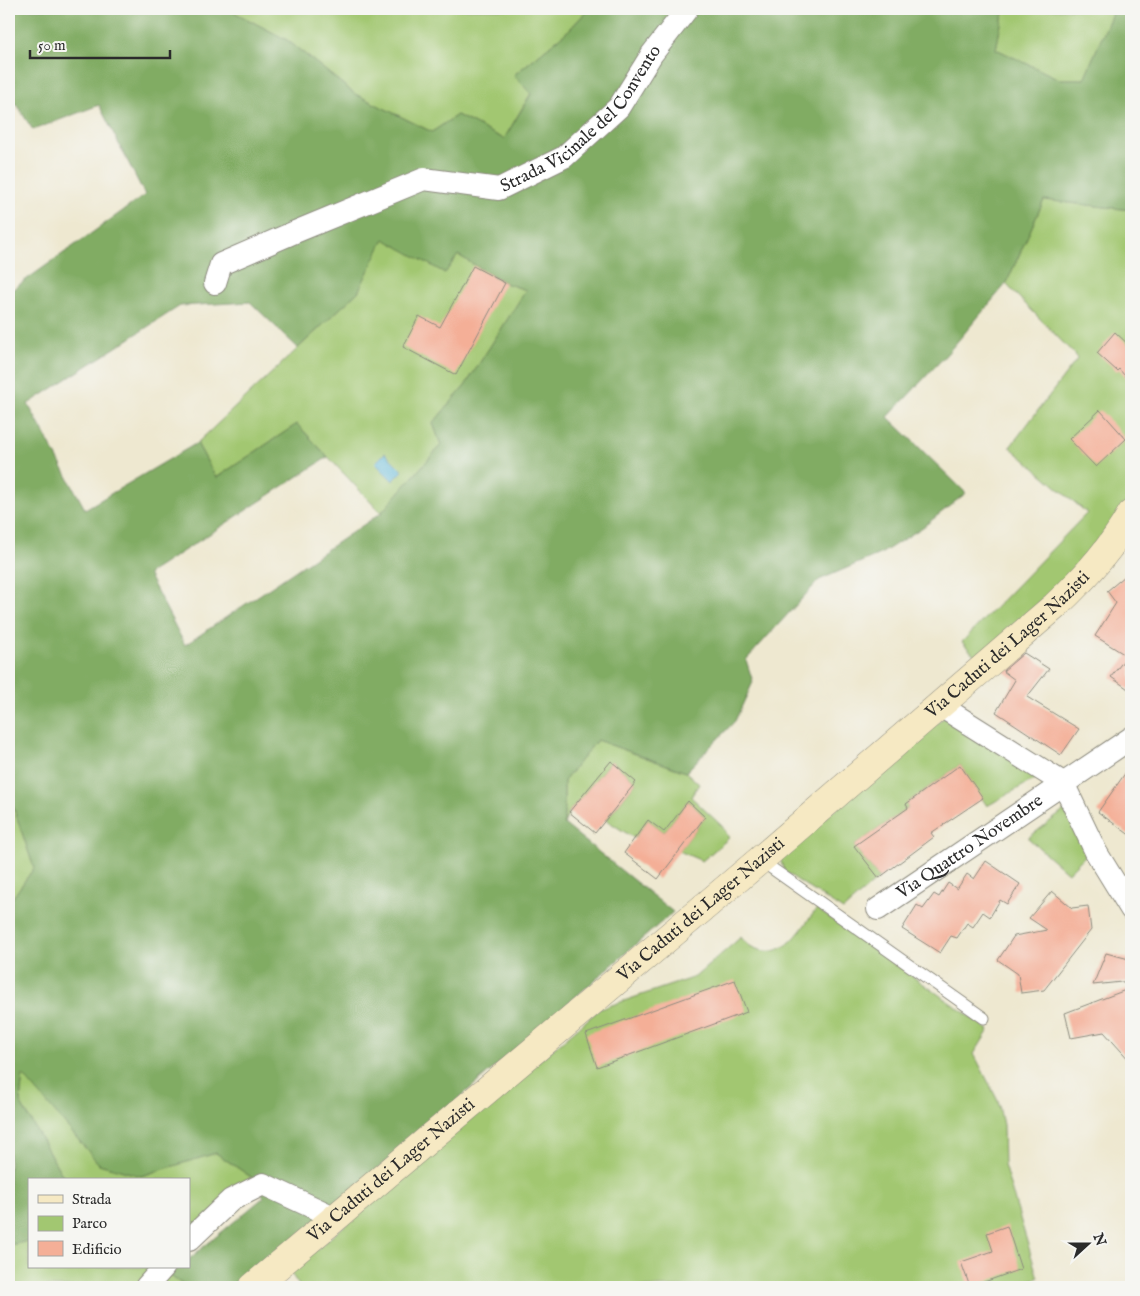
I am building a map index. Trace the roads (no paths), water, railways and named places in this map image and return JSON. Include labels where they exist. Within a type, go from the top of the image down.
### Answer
[{"type":"main road","name":"Via Caduti dei Lager Nazisti","points":[[253,1287],[760,860],[1076,587],[1121,532],[1131,514]]},
{"type":"street","name":"Strada Vicinale del Convento","points":[[215,283],[221,264],[424,179],[499,189],[564,157],[619,107],[652,54],[687,9]]},
{"type":"street","name":"Via Quattro Novembre","points":[[939,705],[1062,783],[1096,852],[1131,909]]},
{"type":"street","name":"Via Quattro Novembre","points":[[878,909],[1131,738]]},
{"type":"street","points":[[190,1239],[231,1200],[263,1184],[325,1213],[333,1220]]},
{"type":"street","points":[[146,1287],[163,1268]]},
{"type":"lane","points":[[760,860],[984,1018]]},
{"type":"water","points":[[385,453],[403,471],[393,481],[375,463]]}]
